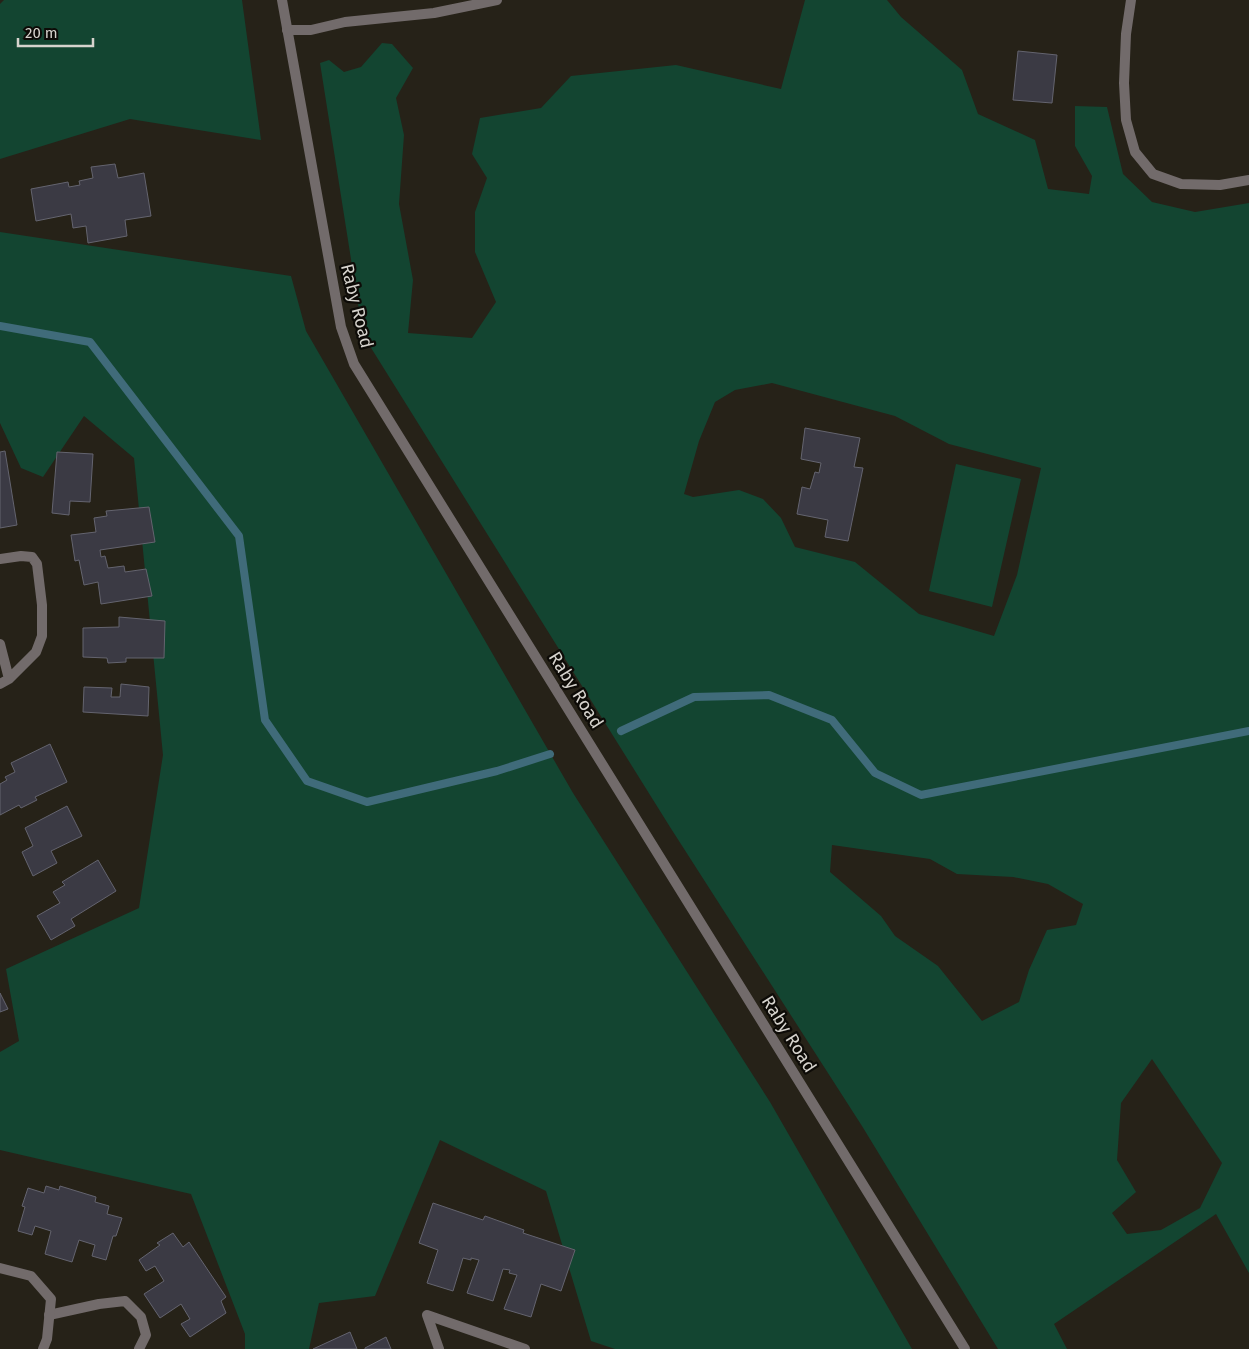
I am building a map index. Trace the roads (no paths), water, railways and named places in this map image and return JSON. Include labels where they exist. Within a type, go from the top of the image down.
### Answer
[{"type":"street","name":"Raby Road","points":[[282,0],[341,327],[354,364],[966,1349]]},
{"type":"street","points":[[287,30],[311,30],[345,22],[434,13],[497,0]]},
{"type":"street","points":[[1131,0],[1126,34],[1124,83],[1126,120],[1135,152],[1153,174],[1181,184],[1220,185],[1249,180]]},
{"type":"street","points":[[0,559],[21,556],[32,557],[37,564],[42,605],[42,636],[36,652],[4,682]]},
{"type":"street","points":[[0,644],[4,682]]},
{"type":"street","points":[[0,1268],[31,1276],[51,1300],[47,1339],[43,1349]]},
{"type":"street","points":[[49,1315],[99,1304],[125,1301],[141,1317],[146,1334],[139,1349]]},
{"type":"street","points":[[439,1349],[427,1314],[525,1349]]},
{"type":"waterway","points":[[0,326],[90,342],[239,536],[265,720],[307,781],[367,802],[497,771],[550,754]]},
{"type":"waterway","points":[[621,731],[694,697],[769,695],[832,720],[875,773],[921,795],[1249,731]]}]
